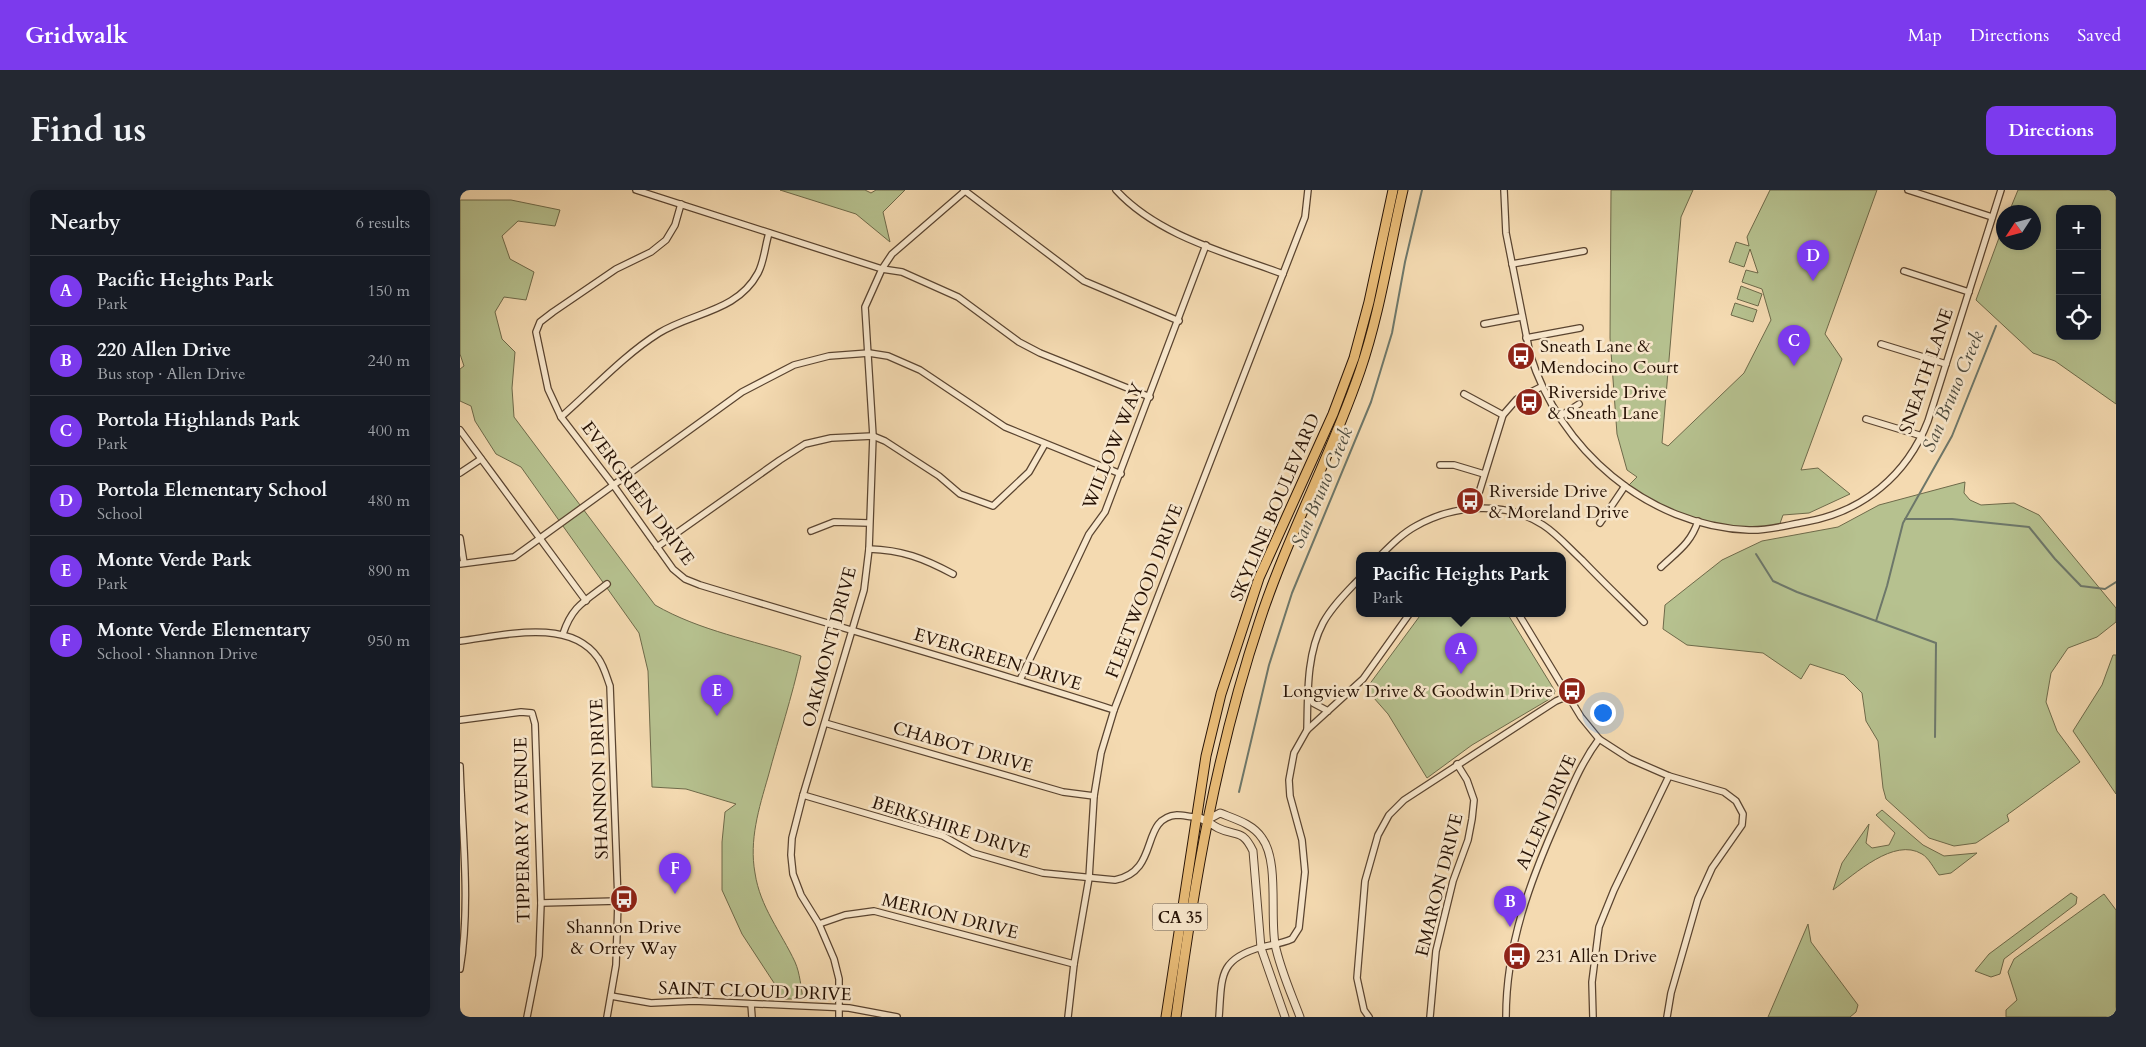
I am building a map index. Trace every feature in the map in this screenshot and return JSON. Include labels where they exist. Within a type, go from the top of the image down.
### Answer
[{"type":"main road","name":"SKYLINE BOULEVARD","points":[[1166,1017],[1206,756],[1238,640],[1262,569],[1333,414],[1354,358],[1367,309],[1393,190]]},
{"type":"main road","name":"SKYLINE BOULEVARD","points":[[1176,1017],[1207,820],[1225,737],[1261,618],[1290,539],[1360,370],[1376,311],[1403,190]]},
{"type":"street","points":[[636,190],[882,268],[902,272],[958,297],[1019,342],[1040,353],[1150,397]]},
{"type":"street","points":[[965,190],[1084,281],[1179,321]]},
{"type":"street","name":"OAKMONT DRIVE","points":[[839,1017],[839,979],[834,959],[819,924],[802,895],[793,874],[792,838],[864,590],[869,549],[873,436],[870,353],[866,307],[882,268],[892,254],[965,190]]},
{"type":"street","points":[[1116,190],[1122,197],[1152,219],[1174,232],[1283,274]]},
{"type":"street","name":"FLEETWOOD DRIVE","points":[[1068,1017],[1074,964],[1089,878],[1094,796],[1101,753],[1114,710],[1305,217],[1308,190]]},
{"type":"street","name":"SNEATH LANE","points":[[1504,190],[1505,220],[1521,317],[1542,387],[1558,418],[1583,450],[1625,486],[1659,506],[1698,520],[1734,528],[1759,530],[1837,514],[1858,504],[1884,486],[1906,462],[1922,436],[2001,190]]},
{"type":"street","points":[[1908,190],[1992,217]]},
{"type":"street","name":"EVERGREEN DRIVE","points":[[681,204],[676,225],[666,240],[651,252],[616,269],[540,322],[536,332],[548,390],[561,417],[614,486],[673,569],[685,579],[851,632],[1020,680],[1114,710]]},
{"type":"street","points":[[561,417],[630,356],[660,333],[737,299],[759,272],[769,233]]},
{"type":"street","name":"WILLOW WAY","points":[[1020,680],[1089,534],[1105,512],[1179,321],[1206,245]]},
{"type":"street","points":[[1512,264],[1584,251]]},
{"type":"street","points":[[1904,271],[1969,292]]},
{"type":"street","points":[[1484,324],[1521,317]]},
{"type":"street","points":[[1526,338],[1580,328]]},
{"type":"street","points":[[1881,344],[1946,364]]},
{"type":"street","points":[[460,538],[462,564],[514,556],[614,486],[742,392],[794,364],[829,356],[870,353],[888,356],[920,370],[1005,427],[1121,474]]},
{"type":"street","points":[[1474,509],[1503,415],[1517,399],[1542,387]]},
{"type":"street","points":[[1464,394],[1503,415]]},
{"type":"street","points":[[1558,418],[1580,404]]},
{"type":"street","points":[[1866,419],[1922,436]]},
{"type":"street","points":[[460,430],[586,601]]},
{"type":"street","points":[[657,547],[805,444],[831,438],[873,436],[885,441],[939,476],[960,494],[994,506],[1029,472],[1045,444]]},
{"type":"street","points":[[460,473],[482,459]]},
{"type":"street","points":[[1440,465],[1454,465],[1484,474]]},
{"type":"street","points":[[1600,523],[1625,486]]},
{"type":"street","points":[[1384,552],[1414,526],[1443,514],[1474,509],[1513,512],[1542,524],[1554,533],[1644,622]]},
{"type":"street","points":[[1661,567],[1689,542],[1694,534],[1698,520]]},
{"type":"street","points":[[811,531],[834,522],[869,523]]},
{"type":"street","points":[[869,549],[893,550],[931,562],[953,574]]},
{"type":"street","points":[[1306,730],[1312,652],[1323,624],[1344,595],[1356,582]]},
{"type":"street","points":[[563,634],[568,618],[608,584]]},
{"type":"street","points":[[1219,1017],[1221,983],[1224,972],[1236,956],[1286,942],[1297,934],[1303,901],[1304,857],[1290,796],[1289,780],[1294,753],[1306,730],[1363,679],[1407,617]]},
{"type":"street","points":[[1520,617],[1568,696],[1599,739],[1630,759],[1669,776],[1724,792],[1736,801],[1743,814],[1742,825],[1712,868],[1698,899],[1671,993],[1667,1017]]},
{"type":"street","name":"SHANNON DRIVE","points":[[460,641],[545,632],[563,634],[583,644],[598,658],[610,686],[618,901],[616,965],[607,1017]]},
{"type":"street","points":[[1309,693],[1313,702],[1328,711]]},
{"type":"street","points":[[1369,1017],[1364,1010],[1357,978],[1365,881],[1378,835],[1389,815],[1404,800],[1457,764],[1556,701],[1568,696]]},
{"type":"street","name":"TIPPERARY AVENUE","points":[[460,720],[521,712],[532,713],[535,724],[541,903],[539,956],[527,1017]]},
{"type":"street","name":"CHABOT DRIVE","points":[[825,723],[1063,792],[1094,796]]},
{"type":"street","name":"ALLEN DRIVE","points":[[1506,1017],[1506,987],[1510,957],[1529,887],[1584,759],[1599,739]]},
{"type":"street","name":"EMARON DRIVE","points":[[1430,1017],[1436,951],[1454,881],[1468,840],[1472,819],[1474,800],[1467,780],[1457,764]]},
{"type":"street","points":[[460,766],[465,911],[464,948],[460,969]]},
{"type":"street","points":[[1593,1017],[1592,982],[1599,927],[1614,890],[1669,776]]},
{"type":"street","name":"BERKSHIRE DRIVE","points":[[803,795],[943,836],[973,853],[1043,873],[1115,880],[1126,878],[1139,868],[1154,830],[1161,822],[1176,815],[1207,820]]},
{"type":"street","points":[[1285,1017],[1268,946],[1253,851],[1237,832],[1218,828],[1207,820],[1220,813],[1244,823],[1262,837],[1270,856],[1268,946],[1300,1017]]},
{"type":"street","points":[[541,903],[618,901]]},
{"type":"street","name":"MERION DRIVE","points":[[819,924],[845,914],[874,911],[1074,964]]},
{"type":"street","name":"SAINT CLOUD DRIVE","points":[[611,996],[651,1003],[694,1001],[839,1007],[860,1009],[897,1017]]},
{"type":"street","points":[[751,1004],[752,1017]]},
{"type":"green space","points":[[780,190],[865,190],[871,193],[876,190],[905,190],[883,212],[890,242],[856,214]]},
{"type":"green space","points":[[1611,190],[1693,190],[1681,217],[1662,443],[1668,446],[1744,373],[1771,320],[1762,289],[1742,282],[1746,270],[1758,273],[1750,249],[1744,267],[1729,262],[1736,242],[1749,246],[1747,237],[1770,190],[1877,190],[1825,334],[1842,359],[1801,470],[1818,468],[1850,494],[1809,513],[1783,515],[1778,529],[1752,530],[1689,518],[1626,488],[1637,477],[1627,470],[1617,434],[1610,338]]},
{"type":"green space","points":[[2018,190],[2116,190],[2116,404],[2055,361],[2033,353],[1976,300],[1996,246],[1996,250],[2041,250],[2041,205],[2012,205]]},
{"type":"green space","points":[[460,200],[511,200],[560,210],[555,226],[518,221],[502,236],[510,259],[534,272],[526,300],[504,297],[495,312],[502,339],[515,352],[512,388],[514,417],[655,605],[690,622],[801,656],[758,812],[754,836],[753,861],[761,897],[795,962],[803,999],[779,999],[776,986],[742,934],[722,890],[722,842],[725,812],[736,804],[686,789],[652,787],[648,671],[639,633],[521,467],[496,454],[475,421],[471,406],[460,401],[460,369],[464,366],[460,354]]},
{"type":"green space","points":[[1741,286],[1762,294],[1758,306],[1737,299]]},
{"type":"green space","points":[[1735,303],[1757,310],[1753,322],[1731,315]]},
{"type":"green space","points":[[1965,482],[1964,493],[1970,500],[1981,505],[2014,503],[2039,515],[2116,608],[2116,622],[2097,637],[2068,648],[2051,673],[2046,702],[2057,731],[2080,762],[2007,815],[2009,821],[1976,843],[1954,846],[1929,838],[1886,799],[1878,741],[1866,721],[1862,693],[1844,675],[1810,664],[1801,679],[1763,653],[1687,645],[1663,629],[1665,605],[1722,560],[1762,541],[1838,527],[1879,505]]},
{"type":"green space","points":[[1419,617],[1509,617],[1555,691],[1553,697],[1472,745],[1427,778],[1388,714],[1366,689]]},
{"type":"green space","points":[[2113,655],[2116,655],[2116,794],[2073,731],[2102,685]]},
{"type":"green space","points":[[1882,810],[1923,845],[1944,856],[1977,853],[1951,873],[1939,875],[1922,854],[1911,850],[1899,850],[1887,854],[1863,867],[1833,890],[1842,863],[1869,824],[1866,843],[1872,848],[1889,845],[1895,833],[1876,815]]},
{"type":"green space","points":[[2071,893],[2077,897],[2076,904],[2004,959],[2000,974],[1991,977],[1975,971],[1989,954]]},
{"type":"green space","points":[[2104,894],[2116,910],[2116,1017],[2006,1017],[2006,1010],[2017,1000],[2008,972],[2014,959]]},
{"type":"green space","points":[[1808,924],[1811,942],[1858,1005],[1856,1012],[1850,1017],[1768,1017]]},
{"type":"waterway","name":"San Bruno Creek","points":[[1239,792],[1269,665],[1292,593],[1371,402],[1392,333],[1405,262],[1422,190]]},
{"type":"waterway","name":"San Bruno Creek","points":[[1876,621],[1903,523],[1952,436],[1996,326]]},
{"type":"waterway","name":"San Bruno Creek","points":[[1905,519],[1952,519],[2029,527],[2055,559],[2081,586],[2105,589],[2116,582]]},
{"type":"waterway","name":"San Bruno Creek","points":[[1756,554],[1773,581],[1797,592],[1936,643],[1935,737]]},
{"type":"place","name":"Portola Elementary School","points":[[1813,281]]},
{"type":"place","name":"Sneath Lane & Mendocino Court","points":[[1521,356]]},
{"type":"place","name":"Portola Highlands Park","points":[[1794,366]]},
{"type":"place","name":"Riverside Drive & Sneath Lane","points":[[1529,402]]},
{"type":"place","name":"Riverside Drive & Moreland Drive","points":[[1470,501]]},
{"type":"place","name":"Pacific Heights Park","points":[[1461,674]]},
{"type":"place","name":"Longview Drive & Goodwin Drive","points":[[1572,691]]},
{"type":"place","name":"Monte Verde Park","points":[[717,716]]},
{"type":"place","name":"Monte Verde Elementary","points":[[675,894]]},
{"type":"place","name":"Shannon Drive & Orrey Way","points":[[624,899]]},
{"type":"place","name":"220 Allen Drive","points":[[1510,927]]},
{"type":"place","name":"231 Allen Drive","points":[[1517,956]]}]
